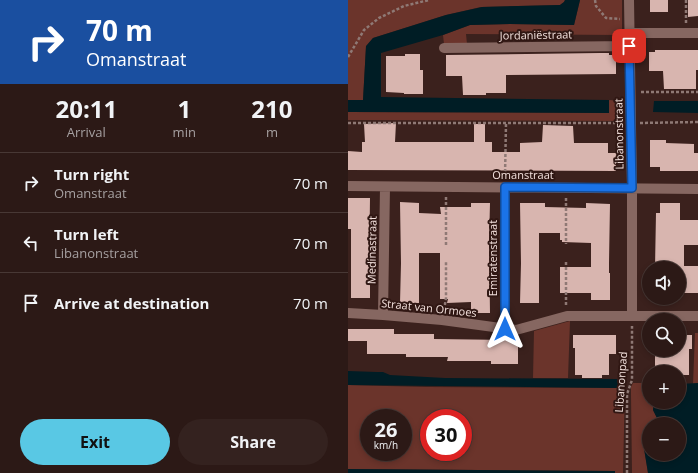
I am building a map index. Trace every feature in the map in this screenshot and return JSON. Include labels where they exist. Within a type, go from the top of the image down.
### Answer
[{"type":"street","name":"Libanonstraat","points":[[629,0],[632,188],[632,316]]},
{"type":"street","points":[[629,33],[698,33]]},
{"type":"street","name":"Jordaniëstraat","points":[[444,48],[629,46]]},
{"type":"street","name":"Omanstraat","points":[[348,186],[698,189]]},
{"type":"street","name":"Medinastraat","points":[[383,315],[385,187]]},
{"type":"street","name":"Emiratenstraat","points":[[505,187],[505,329]]},
{"type":"street","name":"Straat van Ormoes","points":[[348,313],[442,320],[516,330],[567,316],[698,316]]},
{"type":"path","points":[[348,57],[364,30],[379,18],[404,6],[429,0]]},
{"type":"path","points":[[595,0],[596,6],[606,18],[629,20]]},
{"type":"path","points":[[686,0],[686,33]]},
{"type":"path","points":[[630,92],[698,92]]},
{"type":"path","points":[[348,123],[698,122]]},
{"type":"path","points":[[505,187],[506,123]]},
{"type":"path","points":[[446,187],[446,245]]},
{"type":"path","points":[[566,188],[566,244]]},
{"type":"path","points":[[442,320],[446,298],[446,261]]},
{"type":"path","points":[[566,262],[567,316]]},
{"type":"path","name":"Libanonpad","points":[[627,473],[627,394],[632,380],[632,316]]},
{"type":"shaded area","points":[[348,0],[565,0],[560,5],[481,7],[446,15],[373,38],[366,47],[363,101],[348,100]]},
{"type":"shaded area","points":[[580,0],[622,0],[622,35],[466,34],[467,44],[444,44],[443,35],[470,25],[574,25]]},
{"type":"shaded area","points":[[609,100],[619,101],[623,108],[621,121],[348,120],[348,112],[608,113]]},
{"type":"shaded area","points":[[570,321],[568,378],[533,378],[534,331]]},
{"type":"shaded area","points":[[695,333],[698,333],[698,383],[693,384]]},
{"type":"shaded area","points":[[633,383],[642,383],[642,409],[653,409],[656,417],[642,417],[642,461],[646,461],[648,473],[632,473],[631,387]]},
{"type":"shaded area","points":[[619,384],[625,384],[623,473],[615,473],[615,471],[348,469],[348,385],[617,388]]},
{"type":"water","points":[[565,0],[580,0],[574,25],[470,25],[443,35],[381,53],[381,97],[609,100],[609,113],[348,112],[348,100],[363,100],[366,46],[373,38],[446,15],[482,7],[560,5]]},
{"type":"water","points":[[654,101],[698,101],[698,113],[653,112]]},
{"type":"water","points":[[348,371],[383,372],[390,375],[445,378],[617,379],[619,384],[617,388],[348,385]]},
{"type":"water","points":[[698,383],[698,473],[648,473],[646,461],[686,461],[686,417],[656,417],[653,410],[686,409],[686,384]]},
{"type":"water","points":[[348,469],[615,471],[615,473],[348,473]]},
{"type":"building","points":[[650,0],[668,0],[668,12],[650,12]]},
{"type":"building","points":[[688,0],[698,0],[698,16],[688,17]]},
{"type":"building","points":[[655,50],[698,50],[696,89],[664,89],[663,71],[649,71],[649,52],[655,52]]},
{"type":"building","points":[[609,53],[609,55],[616,55],[616,74],[506,75],[506,93],[463,95],[462,76],[446,76],[446,55]]},
{"type":"building","points":[[405,54],[420,54],[420,70],[423,70],[423,94],[386,92],[386,56],[405,56]]},
{"type":"building","points":[[396,123],[395,142],[474,142],[474,124],[485,124],[485,142],[492,142],[492,152],[520,152],[520,143],[542,142],[543,125],[573,126],[574,143],[608,143],[608,153],[620,153],[620,165],[616,165],[616,171],[348,170],[348,151],[362,152],[362,142],[365,142],[364,124]]},
{"type":"building","points":[[650,140],[666,140],[666,143],[694,144],[694,153],[698,153],[698,171],[660,171],[660,167],[650,167]]},
{"type":"building","points":[[348,198],[370,198],[370,298],[351,298],[351,229],[348,229]]},
{"type":"building","points":[[400,202],[419,203],[419,213],[441,214],[440,207],[471,207],[471,203],[490,203],[490,313],[471,313],[471,302],[447,303],[448,299],[440,299],[440,253],[419,253],[419,303],[400,303]]},
{"type":"building","points":[[520,203],[545,203],[545,207],[586,208],[586,203],[610,204],[610,300],[591,300],[591,293],[560,293],[560,267],[591,267],[591,243],[562,242],[562,240],[560,240],[560,233],[539,233],[539,303],[520,303]]},
{"type":"building","points":[[660,203],[680,203],[680,220],[698,220],[698,245],[684,245],[684,261],[655,261],[656,213],[660,213]]},
{"type":"building","points":[[686,266],[698,266],[698,293],[686,293]]},
{"type":"building","points":[[348,329],[394,329],[394,334],[434,334],[434,339],[518,340],[518,364],[491,364],[491,361],[447,361],[448,357],[406,357],[406,354],[367,354],[367,341],[348,341]]},
{"type":"building","points":[[573,335],[616,335],[616,354],[609,354],[609,375],[602,375],[602,378],[582,378],[582,375],[575,375],[575,348],[573,348]]},
{"type":"building","points":[[686,335],[692,335],[692,349],[689,349],[689,375],[686,375],[686,365],[655,365],[655,357],[686,357]]},
{"type":"route","points":[[505,329],[505,187],[632,188],[629,46]]}]
